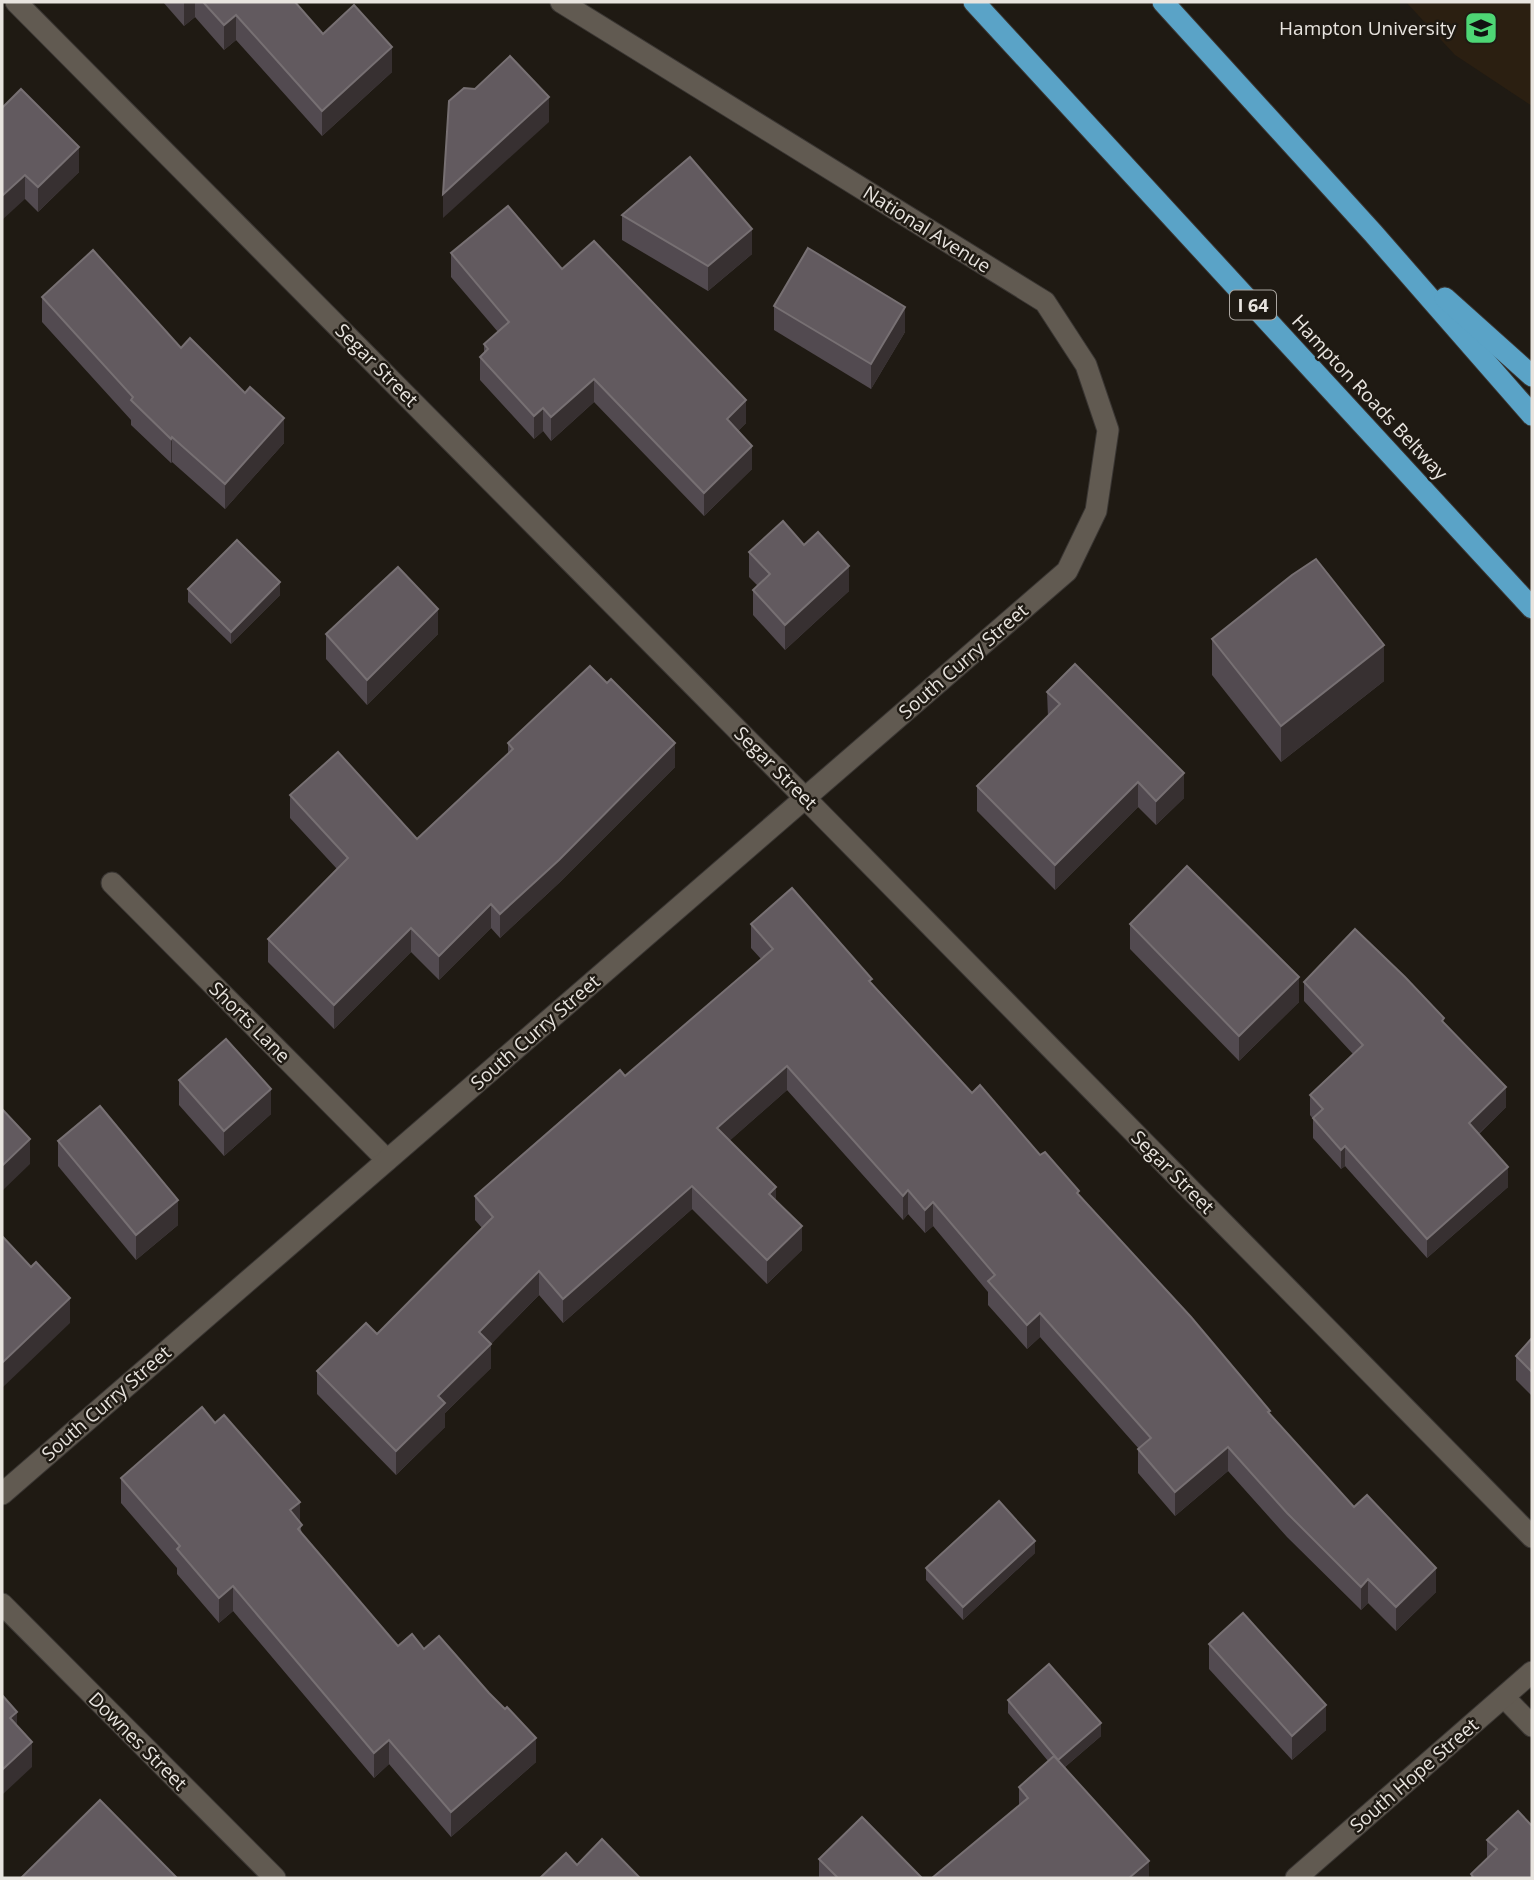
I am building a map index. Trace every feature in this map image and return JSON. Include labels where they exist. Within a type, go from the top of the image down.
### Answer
[{"type":"highway","name":"Hampton Roads Beltway","points":[[974,2],[1532,608]]},
{"type":"highway","points":[[1163,2],[1373,233],[1532,415]]},
{"type":"highway","points":[[1373,233],[1532,376]]},
{"type":"street","name":"Segar Street","points":[[16,2],[1532,1537]]},
{"type":"street","name":"National Avenue","points":[[561,2],[1045,302],[1086,365],[1108,430],[1096,511],[1067,571]]},
{"type":"street","name":"South Curry Street","points":[[2,1494],[1067,571]]},
{"type":"street","name":"Shorts Lane","points":[[112,883],[387,1160]]},
{"type":"street","name":"Downes Street","points":[[2,1604],[275,1878]]},
{"type":"street","name":"South Hope Street","points":[[1296,1878],[1532,1672]]},
{"type":"street","points":[[1504,1696],[1532,1726]]},
{"type":"shaded area","name":"Hampton University","points":[[1406,2],[1532,2],[1532,106],[1455,55]]},
{"type":"building","points":[[203,2],[295,2],[323,34],[354,5],[392,47],[322,111],[236,15],[224,25]]},
{"type":"building","points":[[510,56],[549,97],[443,194],[449,101],[464,88],[475,89]]},
{"type":"building","points":[[21,89],[79,147],[38,187],[25,175],[2,196],[2,108]]},
{"type":"building","points":[[690,157],[752,229],[708,266],[622,215]]},
{"type":"building","points":[[508,206],[562,269],[594,241],[746,400],[727,419],[752,446],[704,493],[594,379],[551,417],[543,408],[534,416],[480,357],[488,349],[484,344],[509,322],[451,253]]},
{"type":"building","points":[[808,248],[905,307],[871,364],[774,306]]},
{"type":"building","points":[[93,250],[181,348],[190,338],[245,393],[250,387],[284,418],[225,484],[172,437],[171,439],[131,400],[133,397],[42,297]]},
{"type":"building","points":[[783,521],[804,545],[818,532],[849,566],[785,625],[753,590],[770,574],[749,552]]},
{"type":"building","points":[[237,540],[280,582],[231,632],[188,589]]},
{"type":"building","points":[[1316,559],[1384,645],[1281,726],[1212,639]]},
{"type":"building","points":[[398,567],[438,609],[367,680],[326,634]]},
{"type":"building","points":[[1075,664],[1184,773],[1156,801],[1138,782],[1055,865],[977,786],[1060,704],[1047,692]]},
{"type":"building","points":[[590,666],[607,683],[611,679],[675,743],[559,860],[500,914],[491,904],[439,956],[411,928],[334,1005],[268,939],[348,858],[290,795],[338,752],[417,839],[513,749],[508,743]]},
{"type":"building","points":[[1187,866],[1299,977],[1239,1036],[1130,924]]},
{"type":"building","points":[[792,888],[872,979],[869,981],[972,1093],[980,1085],[1040,1155],[1045,1152],[1079,1191],[1077,1193],[1191,1317],[1270,1411],[1268,1412],[1354,1507],[1367,1495],[1436,1568],[1396,1607],[1368,1579],[1361,1587],[1287,1513],[1228,1447],[1175,1492],[1138,1449],[1151,1438],[1040,1313],[1027,1325],[988,1281],[995,1275],[933,1202],[925,1210],[908,1190],[903,1196],[787,1066],[717,1128],[776,1187],[769,1194],[802,1226],[767,1260],[692,1186],[563,1299],[539,1271],[479,1332],[491,1344],[438,1396],[445,1403],[396,1451],[317,1371],[366,1323],[377,1334],[493,1217],[475,1196],[620,1070],[625,1076],[773,949],[751,924]]},
{"type":"building","points":[[1355,929],[1405,977],[1444,1018],[1442,1021],[1506,1087],[1469,1123],[1508,1167],[1427,1239],[1345,1146],[1341,1150],[1313,1118],[1323,1109],[1310,1095],[1363,1045],[1304,982]]},
{"type":"building","points":[[226,1039],[271,1089],[224,1131],[179,1080]]},
{"type":"building","points":[[100,1106],[178,1200],[136,1235],[58,1141]]},
{"type":"building","points":[[2,1109],[30,1139],[2,1166]]},
{"type":"building","points":[[2,1236],[31,1267],[36,1262],[70,1298],[2,1363]]},
{"type":"building","points":[[1532,1338],[1532,1372],[1516,1356]]},
{"type":"building","points":[[202,1407],[215,1423],[224,1415],[300,1502],[290,1510],[302,1525],[298,1529],[398,1646],[412,1634],[424,1649],[439,1636],[489,1693],[505,1709],[507,1707],[536,1738],[451,1812],[389,1740],[374,1753],[233,1586],[219,1598],[177,1549],[180,1546],[121,1478]]},
{"type":"building","points":[[999,1501],[1035,1541],[963,1607],[926,1568]]},
{"type":"building","points":[[1243,1613],[1326,1705],[1292,1736],[1209,1644]]},
{"type":"building","points":[[1049,1664],[1101,1723],[1058,1760],[1008,1700]]},
{"type":"building","points":[[2,1695],[17,1712],[10,1718],[32,1742],[2,1770]]},
{"type":"building","points":[[1054,1756],[1149,1861],[1129,1878],[932,1878],[1028,1798],[1019,1787]]},
{"type":"building","points":[[100,1800],[177,1878],[21,1878]]},
{"type":"building","points":[[1518,1811],[1532,1826],[1532,1878],[1474,1878],[1471,1874],[1497,1849],[1487,1840]]},
{"type":"building","points":[[862,1817],[922,1878],[838,1878],[819,1859]]},
{"type":"building","points":[[602,1839],[640,1878],[540,1878],[566,1853],[577,1865]]},
{"type":"place","name":"Hampton University","points":[[1481,28]]}]
